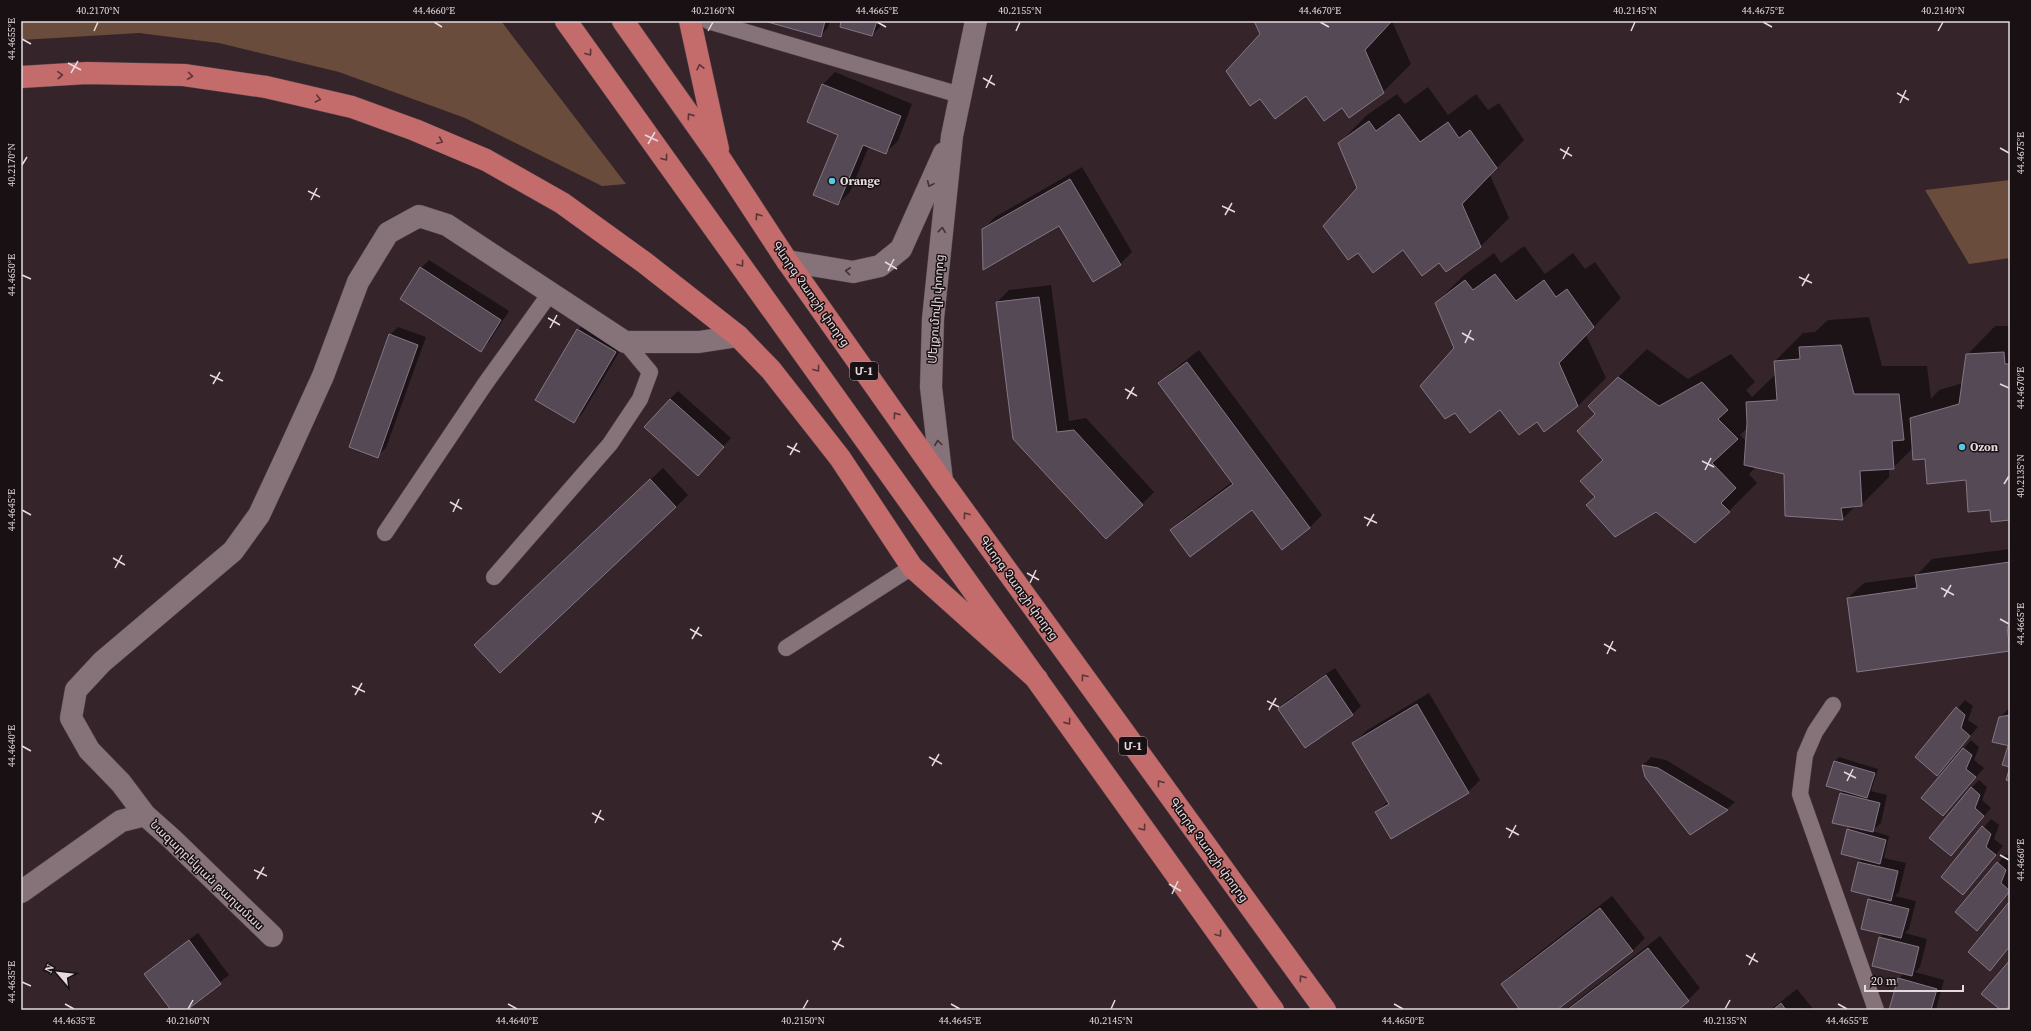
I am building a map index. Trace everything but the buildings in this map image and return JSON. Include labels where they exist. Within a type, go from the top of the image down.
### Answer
[{"type":"highway","points":[[566,21],[1273,1010]]},
{"type":"highway","name":"Գևորգ Չաուշի փողոց","points":[[623,21],[721,160],[787,261],[942,482],[1325,1010]]},
{"type":"highway","points":[[690,21],[721,160]]},
{"type":"highway","points":[[21,78],[87,73],[184,75],[266,87],[352,107],[414,130],[486,160],[562,203],[645,263],[738,336],[771,370],[840,458],[912,568],[1037,679]]},
{"type":"street","name":"Մելքումովի փողոց","points":[[942,482],[931,379],[933,319],[952,136],[976,21]]},
{"type":"street","name":"Մելքումովի փողոց","points":[[787,261],[853,272],[880,266],[901,249],[952,136]]},
{"type":"street","points":[[145,816],[121,783],[89,750],[72,718],[76,690],[102,662],[233,551],[259,514],[323,376],[358,282],[388,233],[419,216],[447,225],[551,292],[624,342],[699,342],[738,336]]},
{"type":"street","name":"Նազարբեկյան թաղամաս","points":[[21,892],[121,821],[145,816],[172,839],[272,936]]},
{"type":"lane","points":[[708,21],[960,95]]},
{"type":"lane","points":[[385,533],[485,384],[551,292]]},
{"type":"lane","points":[[494,577],[610,444],[640,399],[650,372],[624,342]]},
{"type":"lane","points":[[786,648],[912,568]]},
{"type":"lane","points":[[1832,705],[1815,732],[1805,755],[1800,794],[1876,1010]]},
{"type":"shaded area","points":[[21,21],[501,21],[626,184],[602,186],[465,118],[339,72],[219,43],[139,33],[21,40]]},
{"type":"shaded area","points":[[2010,180],[2010,258],[1969,264],[1925,190]]},
{"type":"place","name":"Orange","points":[[832,181]]},
{"type":"place","name":"Ozon","points":[[1962,447]]}]
